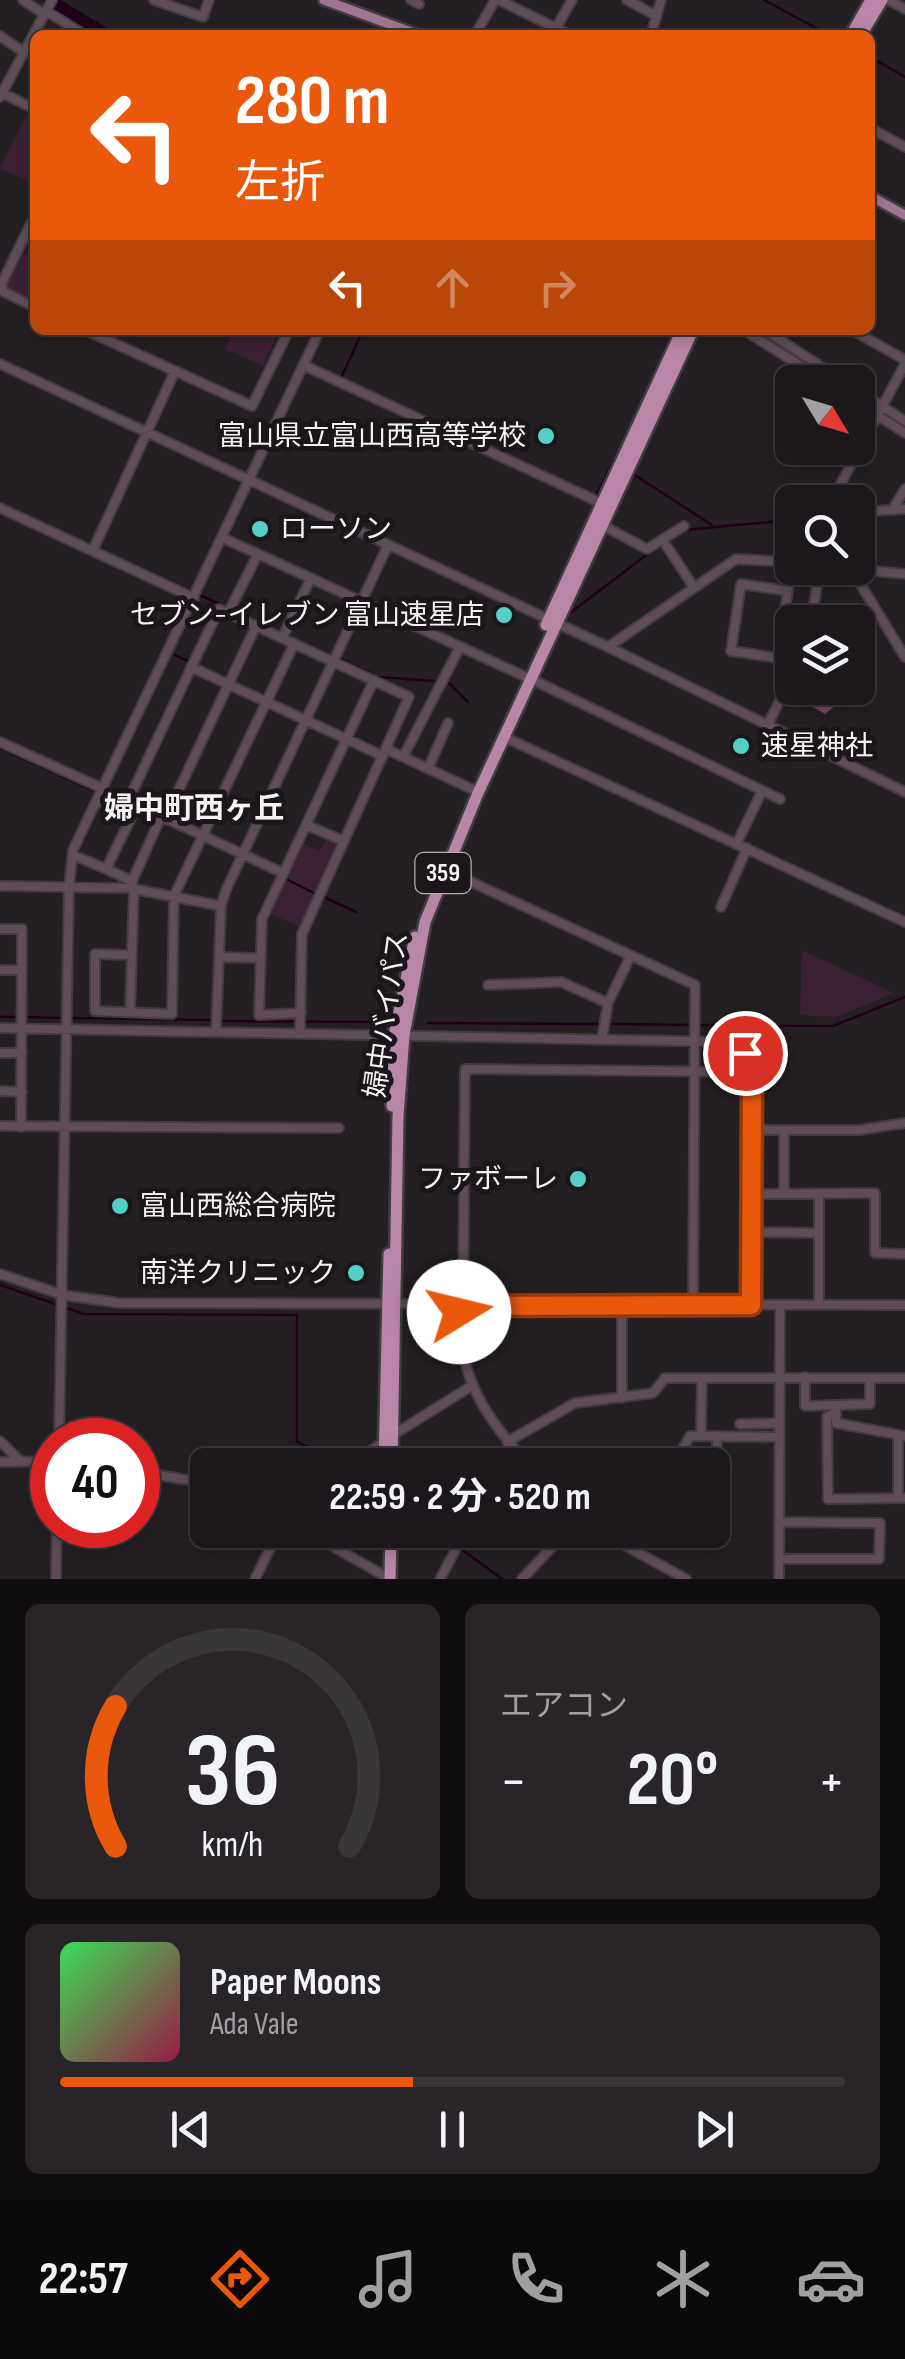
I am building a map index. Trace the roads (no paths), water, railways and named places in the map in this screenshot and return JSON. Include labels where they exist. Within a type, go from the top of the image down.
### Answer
[{"type":"highway","points":[[854,30],[871,0]]},
{"type":"highway","points":[[865,30],[886,0]]},
{"type":"highway","name":"婦中バイパス","points":[[399,1035],[437,886],[601,503],[680,335]]},
{"type":"highway","name":"婦中バイパス","points":[[552,621],[602,525],[691,335]]},
{"type":"highway","name":"婦中バイパス","points":[[390,1448],[399,1035],[426,900],[528,678]]},
{"type":"highway","name":"婦中バイパス","points":[[387,1448],[389,1438]]},
{"type":"highway","points":[[386,1578],[387,1548]]},
{"type":"main road","points":[[324,0],[405,30]]},
{"type":"main road","points":[[875,199],[905,215]]},
{"type":"street","points":[[22,0],[47,9],[71,30]]},
{"type":"street","points":[[154,0],[202,18],[209,0]]},
{"type":"street","points":[[478,30],[497,0],[560,30]]},
{"type":"street","points":[[556,28],[572,0]]},
{"type":"street","points":[[627,0],[655,16]]},
{"type":"street","points":[[653,30],[660,0]]},
{"type":"street","points":[[886,0],[905,8]]},
{"type":"street","points":[[0,36],[23,52]]},
{"type":"street","points":[[30,39],[3,82],[1,95],[30,106]]},
{"type":"street","points":[[875,131],[905,147]]},
{"type":"street","points":[[30,225],[1,284],[4,292],[30,305]]},
{"type":"street","points":[[96,335],[252,406],[286,335]]},
{"type":"street","points":[[60,1418],[69,887],[73,855],[318,335]]},
{"type":"street","points":[[752,335],[799,365]]},
{"type":"street","points":[[773,335],[819,365]]},
{"type":"street","points":[[841,485],[905,362],[860,335]]},
{"type":"street","points":[[0,364],[608,646],[905,792]]},
{"type":"street","points":[[303,365],[601,503]]},
{"type":"street","points":[[93,550],[175,372]]},
{"type":"street","points":[[875,407],[905,433]]},
{"type":"street","points":[[875,409],[905,421]]},
{"type":"street","points":[[893,510],[905,488]]},
{"type":"street","points":[[0,508],[194,598]]},
{"type":"street","points":[[875,511],[905,508]]},
{"type":"street","points":[[602,525],[647,549],[684,526]]},
{"type":"street","points":[[223,538],[780,799]]},
{"type":"street","points":[[216,1032],[221,906],[388,545]]},
{"type":"street","points":[[666,545],[694,586]]},
{"type":"street","points":[[228,613],[258,554]]},
{"type":"street","points":[[608,646],[736,558],[775,561]]},
{"type":"street","points":[[875,571],[905,574]]},
{"type":"street","points":[[282,638],[311,578]]},
{"type":"street","points":[[775,658],[730,651],[742,584],[788,591]]},
{"type":"street","points":[[786,605],[789,585]]},
{"type":"street","points":[[860,585],[905,658]]},
{"type":"street","points":[[283,873],[128,802],[219,609],[408,696],[386,753],[302,934],[300,1032]]},
{"type":"street","points":[[130,1012],[132,886],[256,626]]},
{"type":"street","points":[[131,955],[95,954],[95,1011],[172,1014],[174,896],[294,644]]},
{"type":"street","points":[[403,757],[460,647]]},
{"type":"street","points":[[191,667],[346,738],[403,757],[474,790]]},
{"type":"street","points":[[300,1013],[259,1015],[262,920],[374,680]]},
{"type":"street","points":[[768,724],[778,705]]},
{"type":"street","points":[[428,769],[448,724]]},
{"type":"street","points":[[504,736],[905,922]]},
{"type":"street","points":[[0,742],[104,790]]},
{"type":"street","points":[[737,843],[762,791]]},
{"type":"street","points":[[98,800],[132,816],[106,869]]},
{"type":"street","points":[[306,824],[344,841]]},
{"type":"street","points":[[721,907],[748,848]]},
{"type":"street","points":[[73,855],[132,886]]},
{"type":"street","points":[[456,875],[695,985],[693,1306]]},
{"type":"street","points":[[0,886],[132,886],[221,906]]},
{"type":"street","points":[[0,929],[22,930],[21,1126]]},
{"type":"street","points":[[219,956],[261,958]]},
{"type":"street","points":[[602,1038],[608,1003],[630,957]]},
{"type":"street","points":[[0,970],[22,970]]},
{"type":"street","points":[[488,985],[561,982],[608,1003]]},
{"type":"street","points":[[0,1028],[732,1042],[745,1053],[752,1072],[751,1305]]},
{"type":"street","points":[[0,1053],[22,1053]]},
{"type":"street","points":[[512,1448],[473,1385],[458,1349],[465,1069],[752,1072]]},
{"type":"street","points":[[0,1091],[22,1092]]},
{"type":"street","points":[[751,1130],[860,1130],[905,1123]]},
{"type":"street","points":[[0,1126],[340,1128]]},
{"type":"street","points":[[784,1130],[784,1193]]},
{"type":"street","points":[[751,1194],[876,1193],[874,1254],[905,1254]]},
{"type":"street","points":[[819,1194],[819,1305]]},
{"type":"street","points":[[752,1232],[818,1234]]},
{"type":"street","points":[[0,1274],[63,1295],[119,1303],[905,1305]]},
{"type":"street","points":[[779,1579],[780,1305]]},
{"type":"street","points":[[622,1306],[622,1398]]},
{"type":"street","points":[[806,1377],[806,1406],[836,1409],[870,1404],[870,1378]]},
{"type":"street","points":[[507,1442],[576,1403],[652,1393],[666,1378],[905,1378]]},
{"type":"street","points":[[701,1436],[702,1378]]},
{"type":"street","points":[[375,1448],[473,1385]]},
{"type":"street","points":[[836,1409],[836,1423],[902,1436],[902,1498],[828,1499],[828,1418],[836,1409]]},
{"type":"street","points":[[740,1424],[780,1424]]},
{"type":"street","points":[[681,1448],[684,1440],[701,1436],[779,1437]]},
{"type":"street","points":[[717,1436],[717,1448]]},
{"type":"street","points":[[0,1441],[20,1462]]},
{"type":"street","points":[[0,1462],[30,1462]]},
{"type":"street","points":[[160,1475],[190,1480]]},
{"type":"street","points":[[779,1522],[880,1523],[880,1559],[779,1558]]},
{"type":"street","points":[[56,1579],[57,1548]]},
{"type":"street","points":[[255,1579],[270,1548]]},
{"type":"street","points":[[335,1548],[386,1578]]},
{"type":"street","points":[[440,1579],[456,1548]]},
{"type":"street","points":[[522,1579],[551,1548]]},
{"type":"street","points":[[630,1548],[686,1579]]},
{"type":"waterway","points":[[49,0],[99,30]]},
{"type":"waterway","points":[[764,0],[820,30]]},
{"type":"waterway","points":[[875,60],[905,77]]},
{"type":"waterway","points":[[341,378],[361,335]]},
{"type":"waterway","points":[[764,335],[811,365]]},
{"type":"waterway","points":[[875,407],[905,427]]},
{"type":"waterway","points":[[534,468],[596,496],[613,462]]},
{"type":"waterway","points":[[633,474],[712,525]]},
{"type":"waterway","points":[[0,504],[226,607]]},
{"type":"waterway","points":[[684,530],[775,522]]},
{"type":"waterway","points":[[570,613],[657,547]]},
{"type":"waterway","points":[[233,611],[280,632]]},
{"type":"waterway","points":[[288,636],[330,655]]},
{"type":"waterway","points":[[175,655],[264,696]]},
{"type":"waterway","points":[[338,658],[379,677],[448,682],[468,702]]},
{"type":"waterway","points":[[272,699],[305,715]]},
{"type":"waterway","points":[[312,718],[382,751]]},
{"type":"waterway","points":[[0,748],[249,861]]},
{"type":"waterway","points":[[274,873],[316,894]]},
{"type":"waterway","points":[[324,897],[356,912]]},
{"type":"waterway","points":[[700,1025],[833,1026],[905,997]]},
{"type":"waterway","points":[[0,1017],[18,1017]]},
{"type":"waterway","points":[[26,1017],[63,1018]]},
{"type":"waterway","points":[[71,1018],[213,1020]]},
{"type":"waterway","points":[[221,1021],[382,1022]]},
{"type":"waterway","points":[[428,1023],[602,1024]]},
{"type":"waterway","points":[[610,1024],[692,1025]]},
{"type":"waterway","points":[[0,1285],[84,1314],[297,1315],[297,1442],[310,1448]]},
{"type":"waterway","points":[[460,1548],[502,1579]]},
{"type":"place","name":"富山県立富山西高等学校","points":[[546,436]]},
{"type":"place","name":"ローソン","points":[[260,529]]},
{"type":"place","name":"セブン−イレブン 富山速星店","points":[[504,615]]},
{"type":"place","name":"速星神社","points":[[741,746]]},
{"type":"place","name":"ファボーレ","points":[[578,1179]]},
{"type":"place","name":"富山西総合病院","points":[[120,1206]]},
{"type":"place","name":"南洋クリニック","points":[[356,1273]]},
{"type":"district","name":"婦中町西ヶ丘","points":[[194,809]]}]
